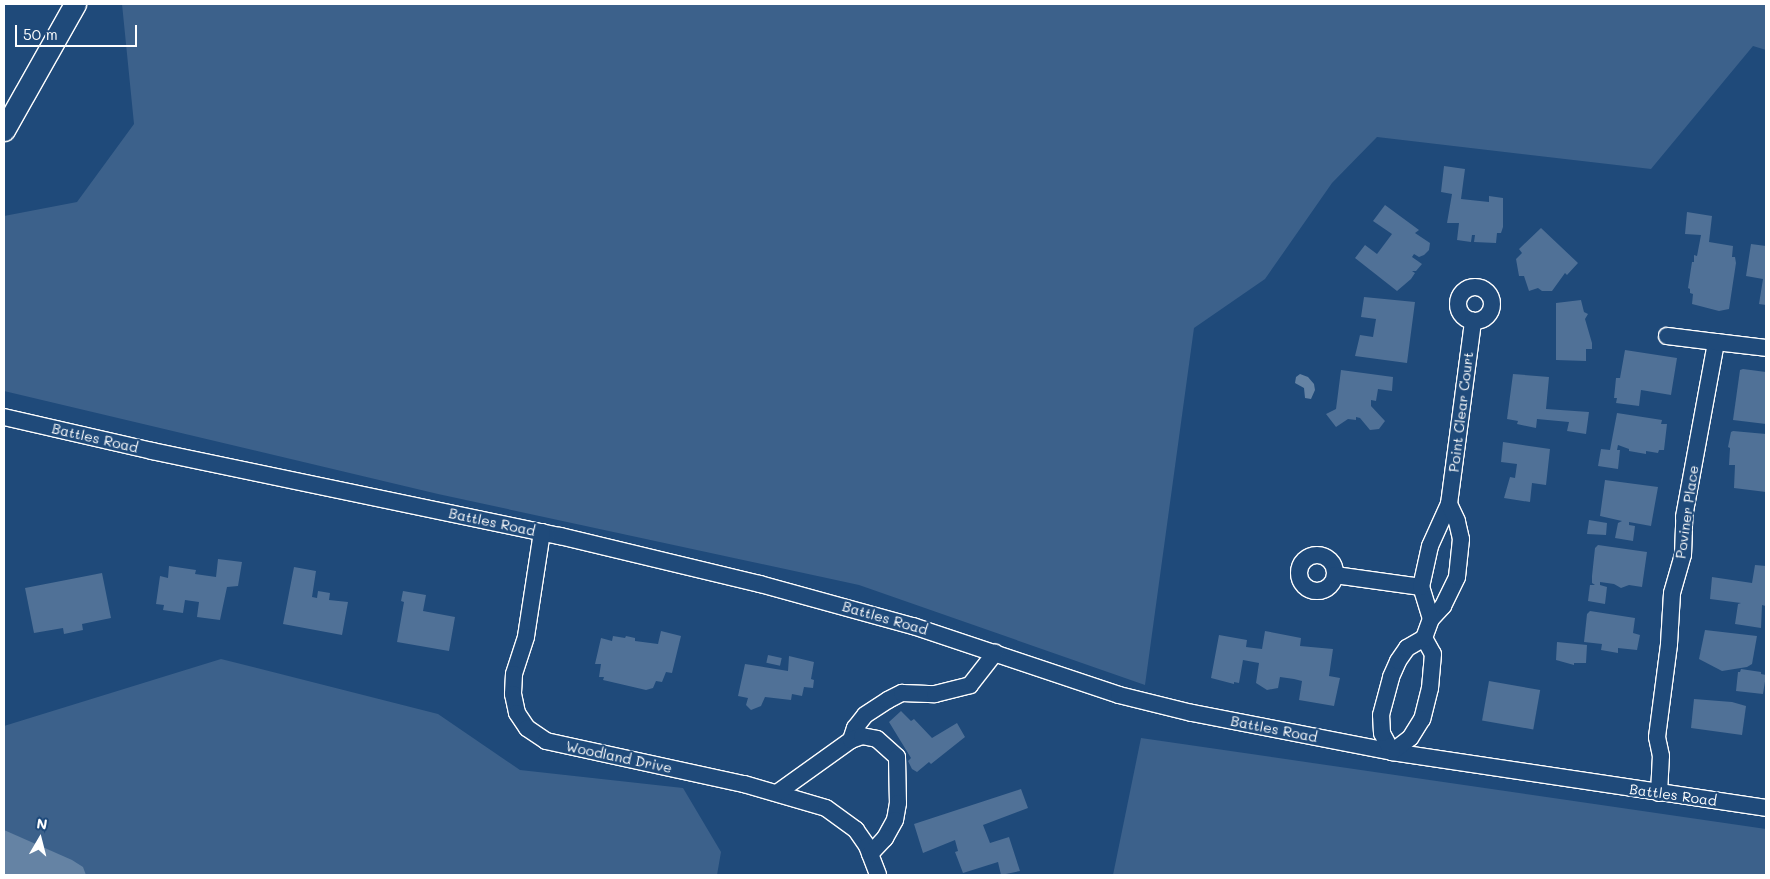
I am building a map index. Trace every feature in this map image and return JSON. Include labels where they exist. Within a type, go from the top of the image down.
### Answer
[{"type":"main road","points":[[4,130],[75,4]]},
{"type":"street","name":"Point Clear Court","points":[[1431,619],[1421,587],[1430,546],[1449,504],[1473,321]]},
{"type":"street","points":[[1667,336],[1766,348]]},
{"type":"street","name":"Poviner Place","points":[[1659,793],[1661,756],[1657,738],[1669,644],[1672,593],[1683,555],[1684,517],[1716,342]]},
{"type":"street","name":"Battles Road","points":[[4,417],[152,452],[542,532],[852,608],[995,653],[1119,695],[1192,713],[1392,752],[1766,808]]},
{"type":"street","name":"Point Clear Court","points":[[1424,638],[1431,619],[1443,606],[1452,591],[1458,568],[1461,539],[1449,504]]},
{"type":"street","name":"Woodland Drive","points":[[542,532],[526,637],[514,674],[513,694],[517,713],[527,728],[546,741],[777,793],[826,808],[856,830],[870,854],[878,875]]},
{"type":"street","points":[[1335,576],[1421,587]]},
{"type":"street","points":[[1424,638],[1433,654],[1430,688],[1422,719],[1410,738],[1392,752],[1382,734],[1381,715],[1391,677],[1408,648],[1424,638]]},
{"type":"street","points":[[851,740],[855,728],[866,715],[888,700],[902,692],[935,694],[970,685],[995,653]]},
{"type":"street","points":[[777,793],[851,740],[862,736],[877,739],[897,756],[898,803],[895,820],[885,838],[870,854]]},
{"type":"shaded area","points":[[122,4],[1766,4],[1766,50],[1753,46],[1651,169],[1377,137],[1332,183],[1265,279],[1194,328],[1145,685],[859,585],[438,494],[4,391],[4,216],[77,202],[134,124]]},
{"type":"shaded area","points":[[1300,374],[1308,377],[1314,384],[1315,390],[1311,399],[1305,398],[1304,388],[1295,383],[1296,377]]},
{"type":"shaded area","points":[[221,659],[438,714],[520,770],[683,788],[721,852],[717,875],[4,875],[4,726]]},
{"type":"shaded area","points":[[1141,738],[1766,829],[1766,875],[1113,875]]},
{"type":"shaded area","points":[[4,830],[72,860],[83,867],[86,875],[4,875]]},
{"type":"building","points":[[1444,166],[1465,169],[1461,199],[1489,202],[1489,196],[1503,198],[1503,227],[1501,233],[1497,233],[1496,243],[1474,242],[1475,235],[1472,235],[1471,242],[1457,240],[1459,223],[1447,223],[1452,194],[1441,192]]},
{"type":"building","points":[[1385,205],[1419,230],[1415,233],[1430,243],[1429,250],[1424,255],[1419,257],[1414,254],[1412,257],[1422,264],[1416,271],[1412,271],[1415,273],[1411,279],[1397,291],[1355,258],[1365,245],[1377,254],[1392,234],[1373,221]]},
{"type":"building","points":[[1687,212],[1712,216],[1709,242],[1733,246],[1732,257],[1735,257],[1736,263],[1729,309],[1719,311],[1692,304],[1693,294],[1690,293],[1688,288],[1692,262],[1694,262],[1694,255],[1697,256],[1701,235],[1685,234]]},
{"type":"building","points":[[1541,228],[1578,263],[1567,275],[1565,273],[1552,291],[1542,291],[1538,288],[1529,291],[1524,276],[1519,276],[1516,259],[1522,253],[1519,249]]},
{"type":"building","points":[[1751,244],[1766,246],[1766,305],[1759,304],[1763,279],[1746,276]]},
{"type":"building","points":[[1364,297],[1415,302],[1407,363],[1355,356],[1360,335],[1373,337],[1376,319],[1361,317]]},
{"type":"building","points":[[1581,300],[1584,312],[1588,314],[1585,319],[1592,349],[1586,349],[1586,361],[1556,360],[1556,303]]},
{"type":"building","points":[[1625,350],[1677,358],[1671,395],[1641,390],[1639,406],[1616,403],[1617,398],[1614,398],[1616,378],[1620,378]]},
{"type":"building","points":[[1341,370],[1393,377],[1392,391],[1378,389],[1376,401],[1371,400],[1371,406],[1385,421],[1379,429],[1370,430],[1360,418],[1356,417],[1356,420],[1348,419],[1336,427],[1326,414],[1336,409]]},
{"type":"building","points":[[1740,370],[1766,372],[1766,424],[1733,420]]},
{"type":"building","points":[[1513,374],[1549,377],[1546,409],[1589,412],[1586,434],[1567,431],[1569,422],[1537,419],[1536,428],[1517,424],[1518,421],[1507,419]]},
{"type":"building","points":[[1617,413],[1662,420],[1661,424],[1667,424],[1664,450],[1659,450],[1658,453],[1646,451],[1646,454],[1629,451],[1629,449],[1618,445],[1617,450],[1620,450],[1618,469],[1598,466],[1601,449],[1610,450]]},
{"type":"building","points":[[1731,432],[1766,434],[1766,492],[1734,488],[1735,465],[1729,465],[1730,448],[1728,447]]},
{"type":"building","points":[[1503,442],[1550,449],[1546,485],[1532,483],[1530,502],[1504,498],[1510,477],[1515,478],[1517,464],[1501,462]]},
{"type":"building","points":[[1605,480],[1658,487],[1651,526],[1629,522],[1629,525],[1635,526],[1633,541],[1615,538],[1618,523],[1622,521],[1600,516]]},
{"type":"building","points":[[1589,520],[1607,523],[1606,535],[1587,534]]},
{"type":"building","points":[[1598,545],[1647,552],[1642,587],[1629,585],[1621,588],[1614,584],[1600,582],[1600,585],[1607,587],[1605,604],[1588,601],[1590,585],[1595,585],[1592,583],[1592,576],[1595,548]]},
{"type":"building","points":[[218,559],[242,562],[238,586],[227,587],[220,620],[197,617],[199,602],[185,600],[183,613],[163,610],[164,605],[156,604],[160,576],[168,578],[169,566],[196,570],[195,574],[216,577]]},
{"type":"building","points":[[1755,565],[1766,566],[1766,606],[1762,605],[1761,628],[1735,624],[1738,604],[1741,603],[1710,599],[1712,577],[1752,583]]},
{"type":"building","points":[[294,567],[316,571],[312,597],[317,598],[318,591],[330,593],[329,600],[348,602],[342,635],[283,624]]},
{"type":"building","points":[[102,573],[111,618],[82,624],[83,630],[64,634],[63,628],[34,633],[25,588]]},
{"type":"building","points":[[403,591],[426,595],[423,611],[455,617],[449,651],[397,642],[404,602],[401,601]]},
{"type":"building","points":[[1590,611],[1635,618],[1633,633],[1640,635],[1637,650],[1618,648],[1618,653],[1601,650],[1602,644],[1584,642],[1587,614]]},
{"type":"building","points":[[1705,630],[1757,636],[1752,664],[1747,667],[1722,671],[1699,659]]},
{"type":"building","points":[[661,631],[681,636],[672,673],[666,672],[662,682],[656,681],[653,688],[646,690],[603,680],[604,677],[599,677],[601,664],[595,664],[601,638],[612,641],[613,636],[625,638],[626,636],[635,638],[635,641],[658,644]]},
{"type":"building","points":[[1265,631],[1301,638],[1300,646],[1333,649],[1329,676],[1340,678],[1334,706],[1299,700],[1302,681],[1294,679],[1280,677],[1278,688],[1267,690],[1256,683],[1259,663],[1243,660],[1239,683],[1234,682],[1234,684],[1211,678],[1219,635],[1247,640],[1246,647],[1262,649]]},
{"type":"building","points":[[1557,642],[1587,645],[1586,663],[1574,663],[1574,665],[1556,660]]},
{"type":"building","points":[[768,655],[782,658],[780,666],[766,663]]},
{"type":"building","points":[[789,656],[814,662],[811,679],[814,680],[813,688],[804,687],[802,696],[792,694],[791,700],[765,697],[761,706],[751,710],[746,705],[748,698],[738,696],[745,664],[788,671]]},
{"type":"building","points":[[1741,669],[1761,672],[1761,674],[1766,675],[1763,694],[1736,691],[1738,672]]},
{"type":"building","points":[[1489,681],[1540,690],[1533,729],[1482,720]]},
{"type":"building","points":[[1694,699],[1732,702],[1746,706],[1742,735],[1691,728]]},
{"type":"building","points":[[901,711],[911,721],[914,719],[932,738],[957,723],[965,737],[931,764],[929,762],[917,772],[912,769],[908,761],[911,758],[889,722]]},
{"type":"building","points":[[1021,789],[1028,808],[983,825],[990,843],[1009,837],[1020,871],[1001,875],[998,862],[963,873],[955,852],[958,851],[955,840],[923,853],[914,824]]}]
